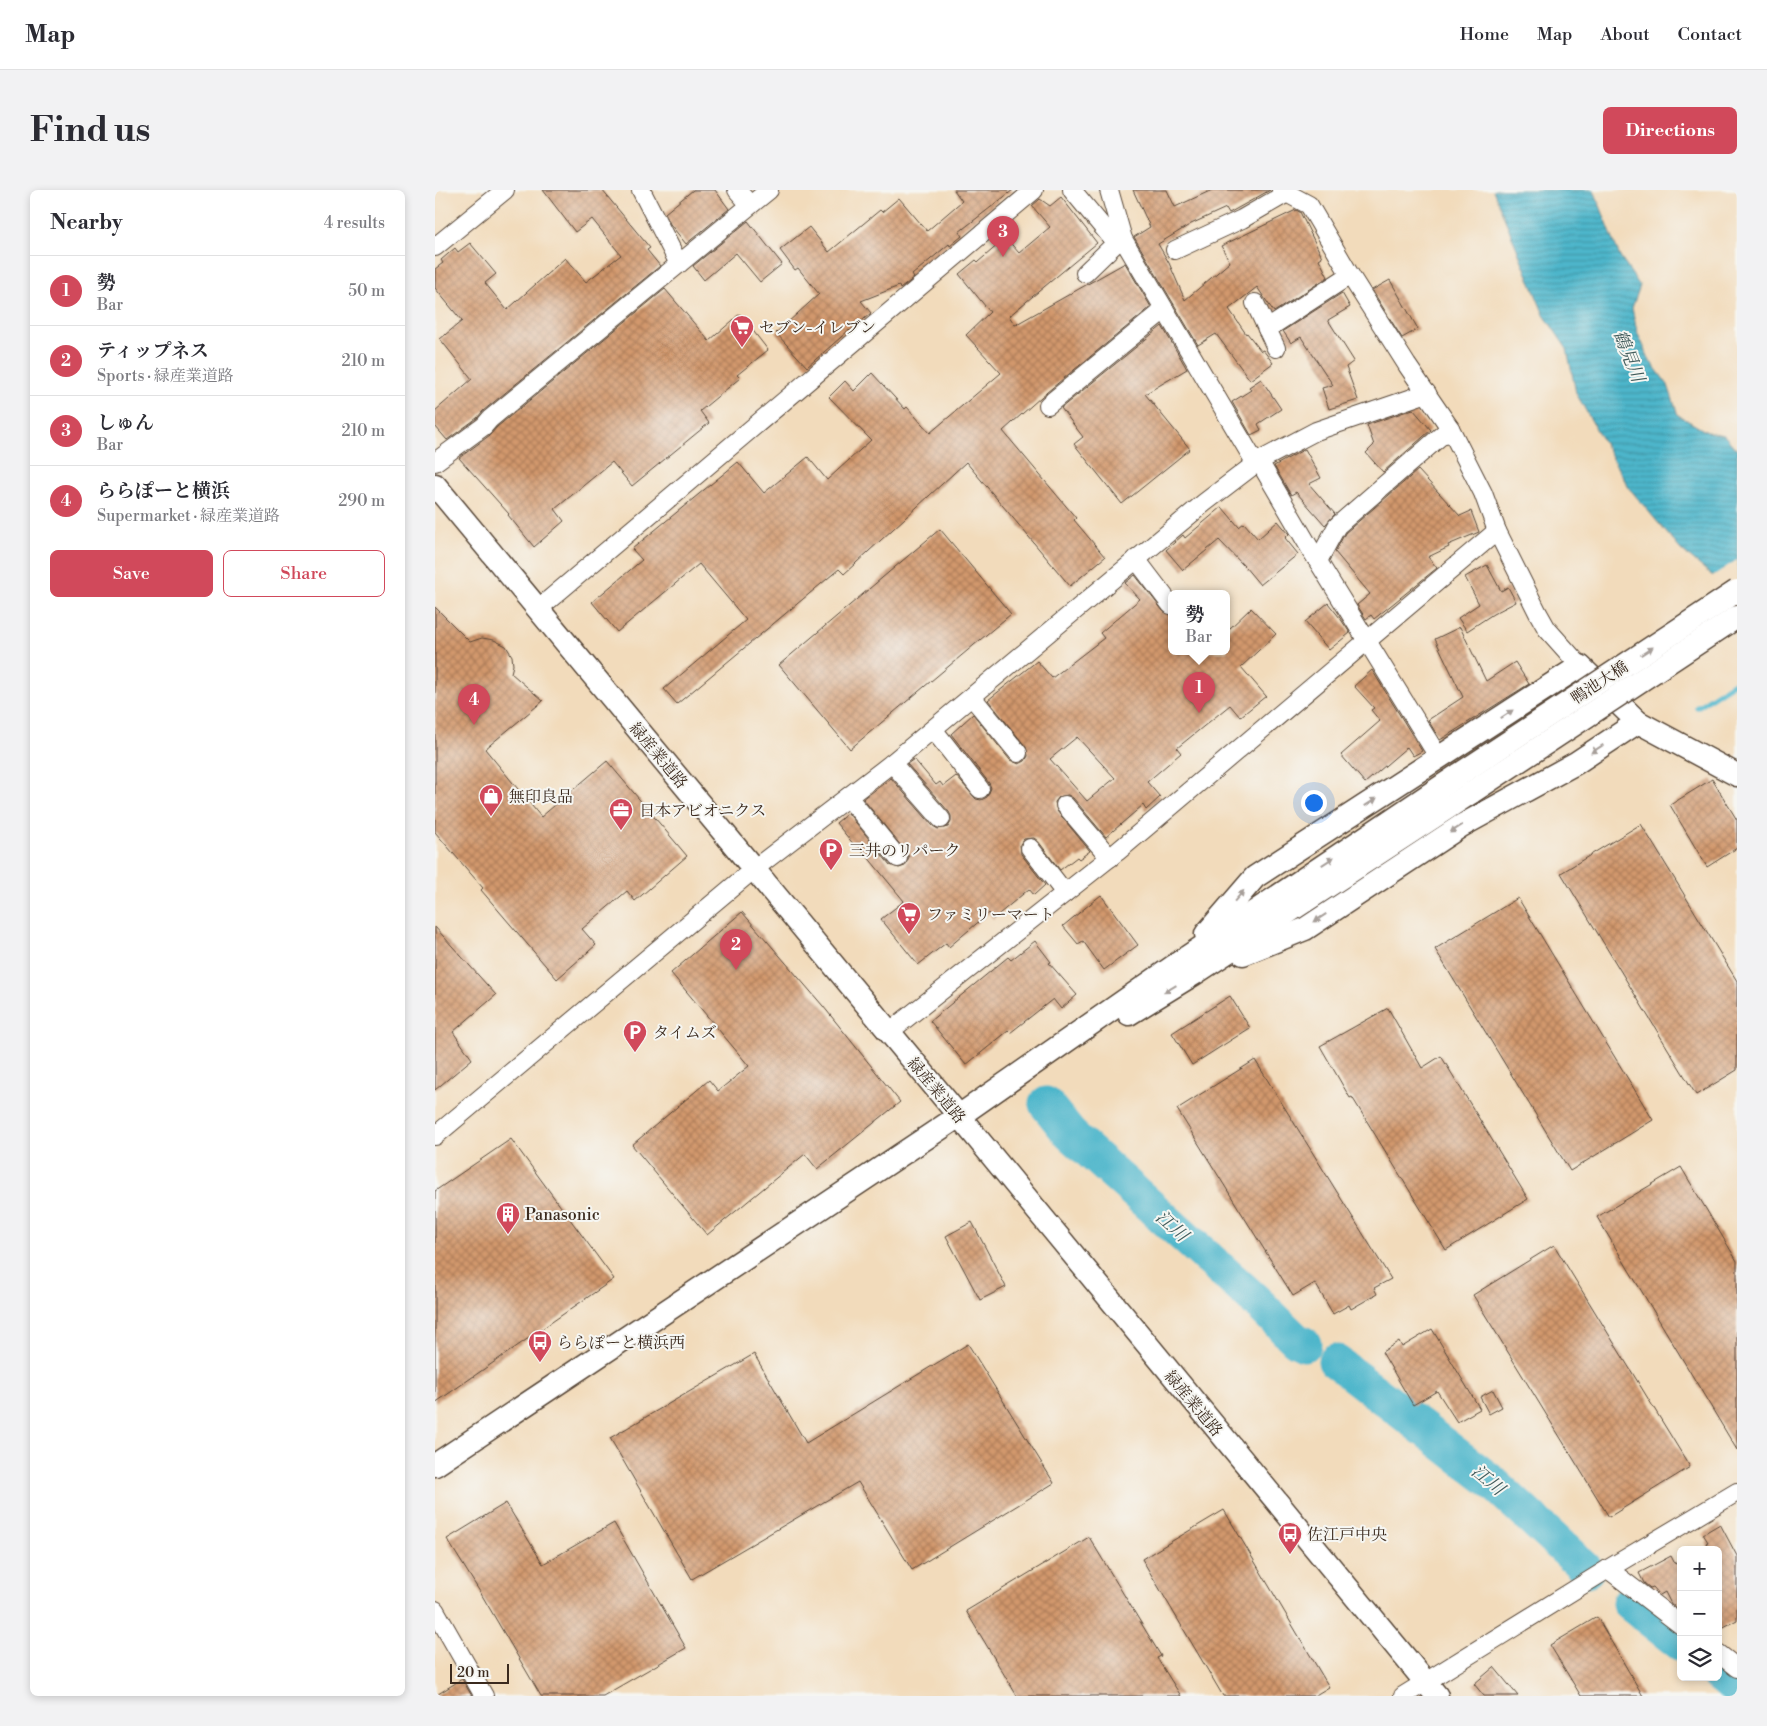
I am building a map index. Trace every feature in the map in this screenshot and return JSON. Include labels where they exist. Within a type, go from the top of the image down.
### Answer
[{"type":"street","points":[[435,247],[505,190]]},
{"type":"street","points":[[641,190],[679,264]]},
{"type":"street","points":[[737,190],[750,205]]},
{"type":"street","points":[[435,462],[484,426],[490,419],[769,190]]},
{"type":"street","points":[[538,609],[1034,190]]},
{"type":"street","points":[[1073,190],[1119,241],[1164,310],[1439,758]]},
{"type":"street","points":[[1109,190],[1119,241]]},
{"type":"street","points":[[1175,250],[1242,219],[1284,192],[1309,205],[1350,275],[1407,365],[1450,428],[1483,493],[1497,531],[1547,629],[1580,666],[1638,722],[1737,774]]},
{"type":"street","points":[[1085,273],[1119,241]]},
{"type":"street","points":[[1267,329],[1350,275]]},
{"type":"street","points":[[1255,303],[1276,348]]},
{"type":"street","points":[[1048,404],[1164,310]]},
{"type":"street","points":[[435,1136],[754,869],[892,763],[1204,503],[1258,462],[1316,431],[1427,393]]},
{"type":"street","points":[[1318,561],[1337,526],[1450,428]]},
{"type":"street","name":"緑産業道路","points":[[435,485],[959,1116],[1431,1689]]},
{"type":"street","points":[[889,1032],[1110,858],[1497,531]]},
{"type":"street","points":[[1136,559],[1168,601]]},
{"type":"street","name":"鴨池大橋","points":[[1189,966],[1460,774],[1737,591]]},
{"type":"street","name":"鴨池大橋","points":[[1189,966],[1472,792],[1737,617]]},
{"type":"street","points":[[1189,966],[1255,877],[1580,666]]},
{"type":"street","points":[[972,697],[1017,753]]},
{"type":"street","points":[[435,1464],[959,1116],[1189,966],[1305,929],[1461,826],[1576,763],[1638,722]]},
{"type":"street","points":[[933,729],[980,789]]},
{"type":"street","points":[[892,763],[941,819]]},
{"type":"street","points":[[848,797],[897,858]]},
{"type":"street","points":[[1065,805],[1110,858]]},
{"type":"street","points":[[1030,848],[1065,893]]},
{"type":"street","points":[[1403,1696],[1431,1689],[1608,1569],[1737,1492]]},
{"type":"street","points":[[1608,1569],[1677,1621]]},
{"type":"street","points":[[435,1610],[484,1696]]},
{"type":"street","points":[[1722,1656],[1737,1668]]},
{"type":"water","name":"鶴見川","points":[[1493,190],[1594,190],[1620,257],[1640,286],[1632,308],[1637,331],[1650,361],[1668,385],[1678,415],[1707,432],[1724,435],[1737,450],[1737,592],[1724,585],[1681,550],[1629,488],[1576,393],[1567,349],[1544,315]]},
{"type":"pier","points":[[1737,560],[1737,594],[1723,587],[1711,577]]},
{"type":"building","points":[[543,190],[602,190],[650,248],[647,250],[660,266],[483,411],[477,418],[447,440],[435,426],[435,411],[472,379],[440,339],[462,321],[435,288],[435,269],[443,263],[441,260],[455,248],[458,252],[470,243],[496,274],[485,283],[507,310],[565,258],[586,282],[621,255],[592,219],[575,232]]},
{"type":"building","points":[[693,190],[715,190],[729,209],[686,244],[670,224],[665,213]]},
{"type":"building","points":[[954,190],[1013,190],[959,232],[962,236],[950,246],[949,244],[912,275],[914,278],[900,289],[899,286],[861,301],[871,313],[807,367],[776,333],[819,294],[798,268],[795,270],[780,250],[809,227],[829,252],[880,210],[882,212],[899,198],[927,231],[962,201]]},
{"type":"building","points":[[1133,190],[1167,190],[1175,207],[1212,190],[1270,190],[1229,213],[1226,208],[1191,224],[1158,244],[1169,263],[1185,300],[1230,262],[1221,246],[1296,210],[1300,212],[1322,257],[1319,259],[1328,277],[1274,312],[1257,287],[1229,309],[1246,334],[1261,351],[1263,350],[1273,363],[1250,380],[1216,334],[1198,345],[1134,237],[1150,227]]},
{"type":"building","points":[[1061,197],[1097,243],[1009,316],[1015,325],[1125,263],[1151,307],[1041,397],[1003,431],[1076,518],[1074,520],[1105,557],[1070,586],[966,462],[844,574],[839,569],[677,704],[664,689],[746,620],[699,564],[617,632],[592,602],[642,560],[632,549],[738,462],[764,493],[808,457],[827,480],[871,440],[829,397],[845,381],[854,391],[872,373],[905,409],[907,407],[930,433],[1001,373],[966,335],[990,312],[959,274],[976,260],[978,262],[1006,238],[1019,253],[1050,227],[1032,206],[1040,199],[1050,206]]},
{"type":"building","points":[[748,221],[782,264],[760,282],[736,253],[704,280],[693,266]]},
{"type":"building","points":[[1390,280],[1418,329],[1402,338],[1372,290]]},
{"type":"building","points":[[665,289],[709,341],[740,314],[768,350],[737,375],[740,378],[700,411],[709,423],[632,486],[612,462],[555,509],[564,521],[534,547],[509,514],[459,458],[490,435],[497,427]]},
{"type":"building","points":[[1342,293],[1350,307],[1328,320],[1354,361],[1346,367],[1358,400],[1329,409],[1322,388],[1333,385],[1301,337],[1291,343],[1283,331]]},
{"type":"building","points":[[1162,326],[1187,369],[1145,394],[1190,449],[1122,504],[1074,444],[1083,437],[1061,408]]},
{"type":"building","points":[[1261,379],[1281,409],[1258,424],[1261,430],[1251,435],[1232,402],[1251,390],[1249,387]]},
{"type":"building","points":[[1413,409],[1431,430],[1383,472],[1366,453],[1374,445],[1367,425]]},
{"type":"building","points":[[1305,449],[1321,478],[1309,484],[1335,514],[1325,525],[1296,492],[1291,495],[1274,466]]},
{"type":"building","points":[[1418,470],[1460,516],[1471,511],[1479,532],[1448,545],[1449,547],[1428,557],[1437,568],[1374,619],[1371,615],[1366,619],[1357,605],[1370,594],[1335,552],[1345,533]]},
{"type":"building","points":[[1222,507],[1239,527],[1244,523],[1258,539],[1278,521],[1289,534],[1285,538],[1298,554],[1260,585],[1219,540],[1183,570],[1166,550],[1183,535],[1185,538]]},
{"type":"building","points":[[940,529],[1011,614],[850,749],[779,665]]},
{"type":"building","points":[[1487,565],[1501,591],[1508,587],[1516,602],[1467,631],[1458,618],[1479,604],[1465,577]]},
{"type":"building","points":[[1135,575],[1163,611],[1168,614],[1168,655],[1230,655],[1230,628],[1251,608],[1276,634],[1241,667],[1266,696],[1240,717],[1230,705],[1177,748],[1181,753],[1147,782],[1160,797],[1146,810],[1143,805],[1106,837],[1073,798],[1068,795],[1059,797],[1055,802],[1057,811],[1090,851],[1079,859],[1077,857],[1060,870],[1038,841],[1034,838],[1024,839],[1020,844],[1021,854],[1045,885],[1034,895],[1029,889],[993,919],[989,913],[949,947],[946,943],[918,965],[881,919],[904,901],[857,844],[855,846],[836,823],[848,813],[890,865],[899,868],[905,866],[909,857],[906,852],[863,799],[891,778],[933,826],[938,829],[948,827],[951,822],[949,812],[907,764],[914,759],[936,785],[940,782],[943,786],[956,776],[976,799],[981,800],[987,797],[991,788],[989,783],[951,734],[973,714],[1010,760],[1019,764],[1025,761],[1028,756],[1026,747],[988,700],[1037,661],[1052,678],[1104,638],[1100,633],[1140,599],[1125,583]],"holes":[[[1077,737],[1115,778],[1087,801],[1050,759]]]},
{"type":"building","points":[[1328,603],[1350,633],[1329,650],[1305,622]]},
{"type":"building","points":[[435,607],[470,642],[482,638],[494,640],[506,646],[512,656],[513,665],[511,673],[543,701],[485,749],[541,817],[607,761],[687,856],[635,901],[627,891],[582,929],[596,945],[557,979],[481,890],[483,888],[435,832]]},
{"type":"building","points":[[1460,627],[1486,681],[1515,662],[1529,684],[1440,740],[1428,720],[1463,697],[1435,639]]},
{"type":"building","points":[[1372,670],[1422,751],[1413,756],[1407,747],[1365,783],[1341,755],[1380,721],[1371,710],[1374,708],[1354,686]]},
{"type":"building","points":[[1712,779],[1737,820],[1737,848],[1707,867],[1670,805]]},
{"type":"building","points":[[1641,824],[1737,981],[1737,1070],[1696,1095],[1561,873]]},
{"type":"building","points":[[1101,895],[1138,945],[1104,970],[1083,941],[1078,944],[1063,926]]},
{"type":"building","points":[[1518,898],[1653,1120],[1570,1171],[1435,949]]},
{"type":"building","points":[[742,912],[823,1006],[900,1102],[817,1169],[805,1154],[707,1235],[632,1145],[709,1080],[718,1091],[749,1066],[671,973]]},
{"type":"building","points":[[435,927],[496,995],[453,1032],[472,1059],[435,1090]]},
{"type":"building","points":[[1035,941],[1051,962],[1049,963],[1077,995],[1061,1009],[1053,999],[1010,1033],[1008,1031],[966,1065],[930,1021],[1008,957],[1011,960]]},
{"type":"building","points":[[1230,996],[1250,1028],[1192,1065],[1172,1033]]},
{"type":"building","points":[[1388,1008],[1422,1068],[1441,1056],[1528,1199],[1446,1250],[1352,1097],[1350,1098],[1320,1046]]},
{"type":"building","points":[[1255,1060],[1391,1279],[1374,1288],[1377,1294],[1351,1309],[1349,1305],[1333,1314],[1315,1283],[1293,1296],[1177,1109]]},
{"type":"building","name":"Panasonic","points":[[511,1139],[614,1279],[435,1403],[435,1191]]},
{"type":"building","points":[[1681,1167],[1737,1261],[1737,1450],[1597,1217]]},
{"type":"building","points":[[972,1222],[1006,1287],[980,1300],[946,1236]]},
{"type":"building","points":[[1554,1245],[1690,1467],[1609,1517],[1473,1295]]},
{"type":"building","points":[[1432,1329],[1480,1409],[1457,1422],[1437,1391],[1413,1405],[1382,1352],[1399,1341],[1402,1347]]},
{"type":"building","points":[[968,1344],[1054,1483],[912,1570],[858,1482],[692,1579],[610,1438],[754,1354],[806,1443]]},
{"type":"building","points":[[1493,1390],[1502,1407],[1489,1414],[1480,1397]]},
{"type":"building","points":[[506,1503],[543,1564],[614,1523],[686,1648],[603,1696],[541,1696],[447,1539]]},
{"type":"building","points":[[1224,1510],[1329,1687],[1314,1696],[1223,1696],[1142,1559]]},
{"type":"building","points":[[1720,1524],[1737,1556],[1737,1620],[1722,1628],[1722,1546],[1707,1546],[1706,1543],[1708,1542],[1703,1534]]},
{"type":"building","points":[[1089,1537],[1161,1656],[1157,1658],[1181,1696],[1017,1696],[966,1611]]},
{"type":"building","points":[[1671,1556],[1675,1564],[1677,1563],[1677,1608],[1671,1604],[1665,1592],[1660,1595],[1653,1587],[1650,1588],[1644,1583],[1639,1573]]},
{"type":"building","points":[[1597,1617],[1643,1696],[1581,1696],[1550,1645]]},
{"type":"building","points":[[1494,1667],[1518,1696],[1484,1696],[1474,1684]]},
{"type":"building","points":[[462,1679],[472,1696],[435,1696]]},
{"type":"waterway","points":[[1697,707],[1737,681]]},
{"type":"waterway","name":"江川","points":[[1046,1104],[1070,1134],[1255,1300],[1296,1340],[1304,1344]]},
{"type":"waterway","name":"江川","points":[[1335,1361],[1491,1481],[1587,1570]]},
{"type":"waterway","name":"江川","points":[[1629,1603],[1677,1641]]},
{"type":"waterway","name":"江川","points":[[1722,1677],[1737,1689]]},
{"type":"place","name":"しゅん","points":[[1003,257]]},
{"type":"place","name":"セブン-イレブン","points":[[742,348]]},
{"type":"place","name":"勢","points":[[1199,713]]},
{"type":"place","name":"ららぽーと横浜","points":[[474,725]]},
{"type":"place","name":"無印良品","points":[[491,817]]},
{"type":"place","name":"日本アビオニクス","points":[[621,831]]},
{"type":"place","name":"三井のリパーク","points":[[831,871]]},
{"type":"place","name":"ファミリーマート","points":[[909,935]]},
{"type":"place","name":"ティップネス","points":[[736,970]]},
{"type":"place","name":"タイムズ","points":[[635,1053]]},
{"type":"place","name":"Panasonic","points":[[508,1235]]},
{"type":"place","name":"ららぽーと横浜西","points":[[540,1363]]},
{"type":"place","name":"佐江戸中央","points":[[1290,1555]]}]
